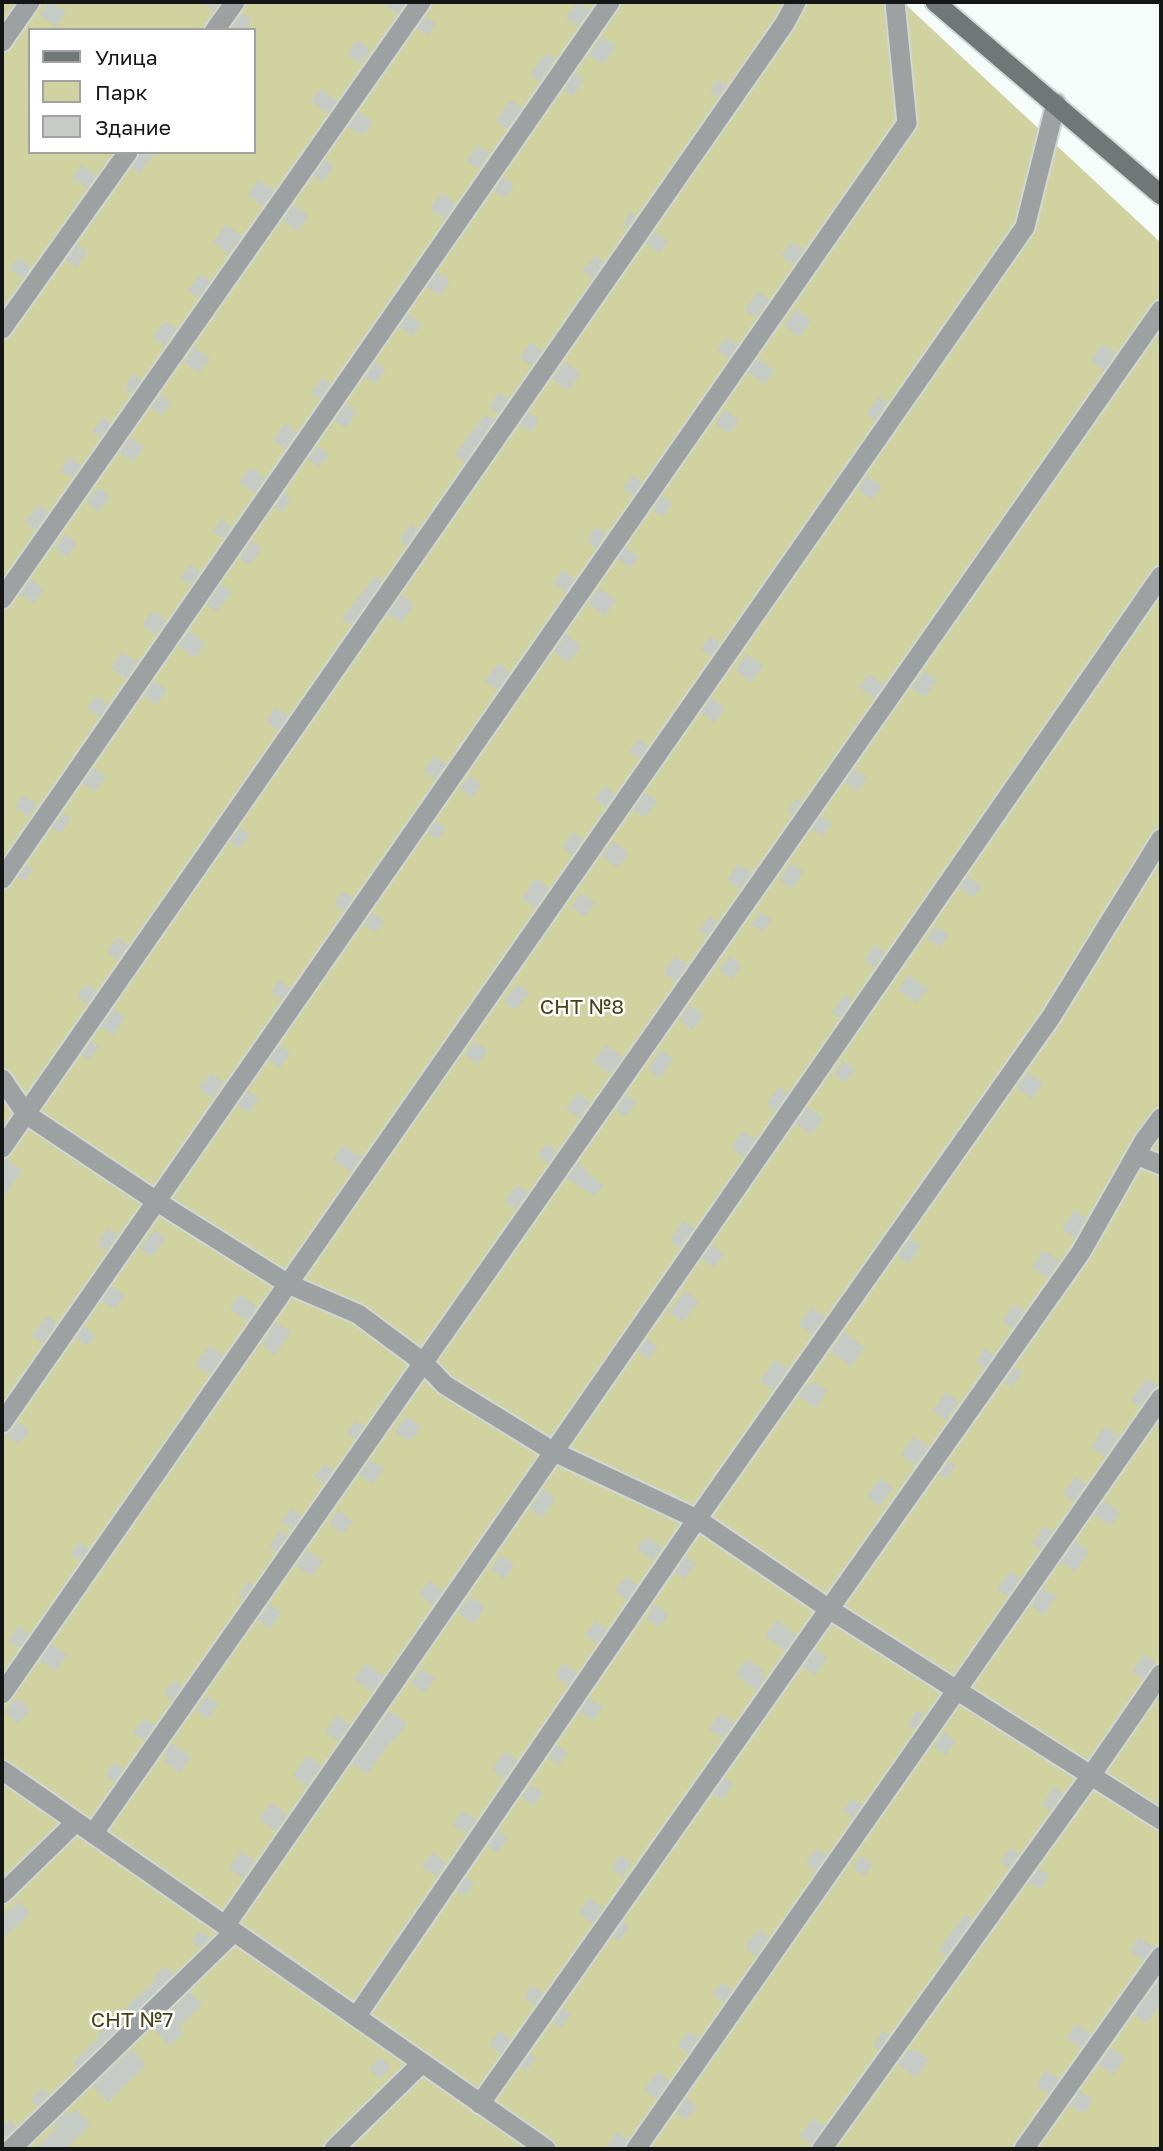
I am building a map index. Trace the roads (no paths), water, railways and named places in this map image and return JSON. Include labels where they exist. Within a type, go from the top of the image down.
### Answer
[{"type":"main road","points":[[935,2],[1161,195]]},
{"type":"street","points":[[2,42],[30,2]]},
{"type":"street","points":[[216,28],[235,2]]},
{"type":"street","points":[[2,599],[421,2]]},
{"type":"street","points":[[2,879],[610,2]]},
{"type":"street","points":[[2,1148],[785,23],[796,2]]},
{"type":"street","points":[[2,1423],[907,123],[895,2]]},
{"type":"street","points":[[2,1694],[1025,227],[1056,103]]},
{"type":"street","points":[[2,329],[127,154]]},
{"type":"street","points":[[2,1895],[84,1828],[424,1363],[1161,310]]},
{"type":"street","points":[[11,2149],[230,1929],[554,1452],[1161,576]]},
{"type":"street","points":[[356,2017],[697,1519],[1051,1017],[1161,839]]},
{"type":"street","points":[[2,1079],[26,1114],[156,1201],[288,1284],[358,1314],[424,1363],[445,1385],[554,1452],[697,1519],[830,1609],[1161,1820]]},
{"type":"street","points":[[480,2104],[1081,1252],[1136,1155],[1161,1118]]},
{"type":"street","points":[[1136,1155],[1161,1166]]},
{"type":"street","points":[[636,2149],[1161,1398]]},
{"type":"street","points":[[822,2149],[1161,1674]]},
{"type":"street","points":[[2,1770],[545,2149]]},
{"type":"street","points":[[1024,2149],[1161,1956]]},
{"type":"street","points":[[334,2149],[422,2063]]},
{"type":"park label","name":"СНТ №8","points":[[582,1007]]},
{"type":"park label","name":"СНТ №7","points":[[132,2020]]}]
